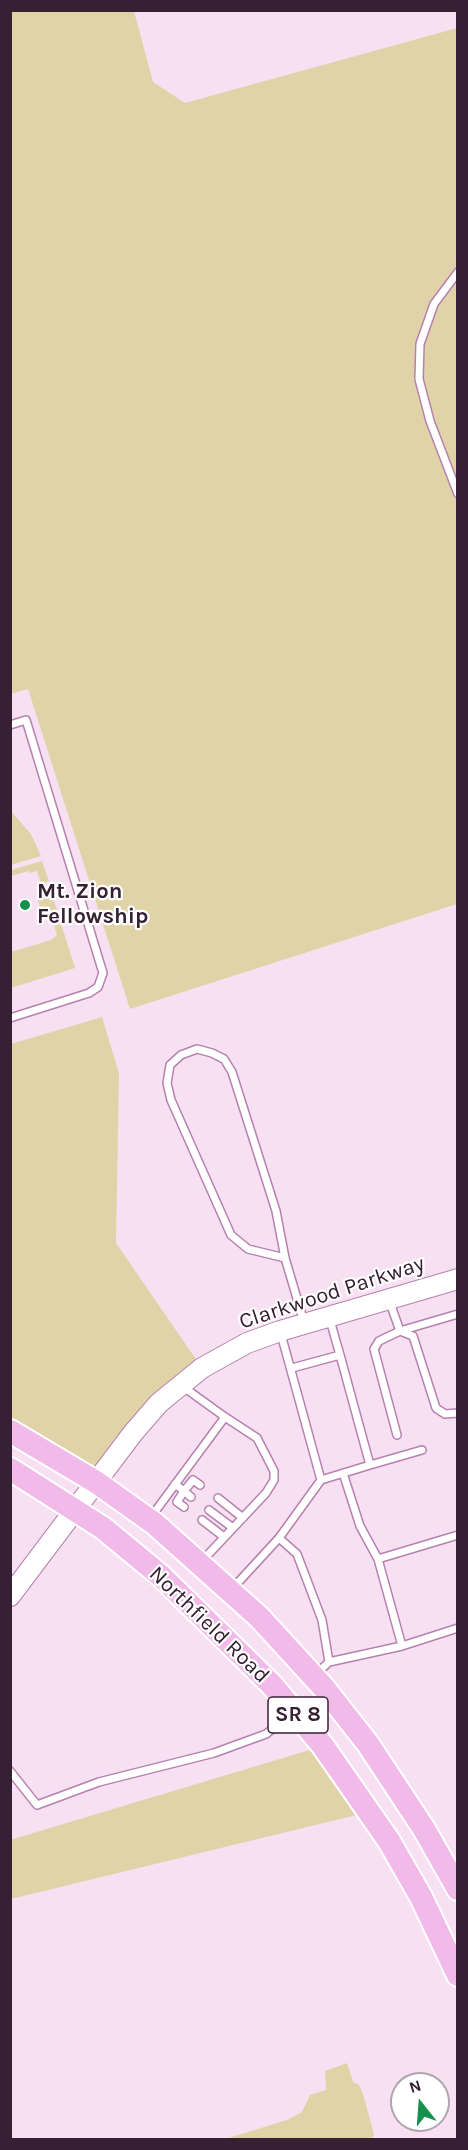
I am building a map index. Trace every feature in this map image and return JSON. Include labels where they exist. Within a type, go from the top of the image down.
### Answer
[{"type":"main road","name":"Northfield Road","points":[[10,1431],[96,1482],[149,1520],[321,1669],[347,1716],[424,1829],[458,1889]]},
{"type":"main road","name":"Northfield Road","points":[[10,1469],[103,1528],[188,1600],[295,1711],[349,1782],[389,1841],[421,1896],[458,1975]]},
{"type":"street","name":"Clarkwood Parkway","points":[[10,1596],[34,1568],[74,1509],[159,1403],[202,1368],[247,1343],[280,1331],[458,1279]]},
{"type":"lane","points":[[458,272],[434,304],[420,344],[420,379],[430,421],[454,477],[458,494]]},
{"type":"lane","points":[[10,725],[26,720],[103,974],[98,987],[89,993],[10,1018]]},
{"type":"lane","points":[[285,1258],[249,1249],[231,1235],[171,1100],[167,1083],[170,1065],[181,1055],[197,1049],[212,1053],[224,1059],[232,1072],[276,1211],[285,1258],[305,1324]]},
{"type":"lane","points":[[389,1300],[400,1331],[412,1336],[436,1408],[445,1414],[458,1413]]},
{"type":"lane","points":[[397,1435],[374,1349],[379,1341],[400,1331],[458,1314]]},
{"type":"lane","points":[[329,1317],[370,1465]]},
{"type":"lane","points":[[280,1331],[321,1480]]},
{"type":"lane","points":[[292,1368],[340,1355]]},
{"type":"lane","points":[[180,1385],[257,1438],[274,1471],[274,1480],[266,1493],[200,1563]]},
{"type":"lane","points":[[149,1520],[225,1416]]},
{"type":"lane","points":[[231,1591],[279,1538],[321,1480],[422,1450]]},
{"type":"lane","points":[[343,1473],[360,1526],[378,1559],[402,1646]]},
{"type":"lane","points":[[184,1507],[177,1502],[184,1491],[193,1480],[200,1485]]},
{"type":"lane","points":[[176,1484],[191,1497]]},
{"type":"lane","points":[[218,1498],[243,1518]]},
{"type":"lane","points":[[209,1510],[233,1528]]},
{"type":"lane","points":[[202,1520],[224,1537]]},
{"type":"lane","points":[[378,1559],[458,1535]]},
{"type":"lane","points":[[279,1538],[297,1554],[322,1620],[321,1669],[458,1628]]},
{"type":"lane","points":[[10,1772],[37,1805],[99,1782],[224,1749],[266,1734],[295,1711]]},
{"type":"shaded area","points":[[11,11],[134,11],[153,82],[185,103],[457,28],[457,904],[130,1009],[28,689],[11,694]]},
{"type":"shaded area","points":[[10,810],[31,834],[41,856],[11,865]]},
{"type":"shaded area","points":[[42,861],[49,881],[41,884],[37,871],[11,876],[11,870]]},
{"type":"shaded area","points":[[50,889],[58,913],[43,917],[36,894]]},
{"type":"shaded area","points":[[60,920],[75,968],[11,988],[11,952],[51,940],[57,935],[53,923]]},
{"type":"shaded area","points":[[102,1017],[119,1073],[116,1243],[202,1368],[96,1482],[11,1431],[11,1044]]},
{"type":"shaded area","points":[[323,1746],[369,1812],[11,1899],[10,1840]]},
{"type":"shaded area","points":[[347,2063],[353,2082],[359,2085],[363,2094],[374,2134],[372,2139],[225,2139],[287,2120],[302,2112],[310,2095],[326,2090],[325,2071]]},
{"type":"place","name":"Mt. Zion Fellowship","points":[[25,905]]}]
